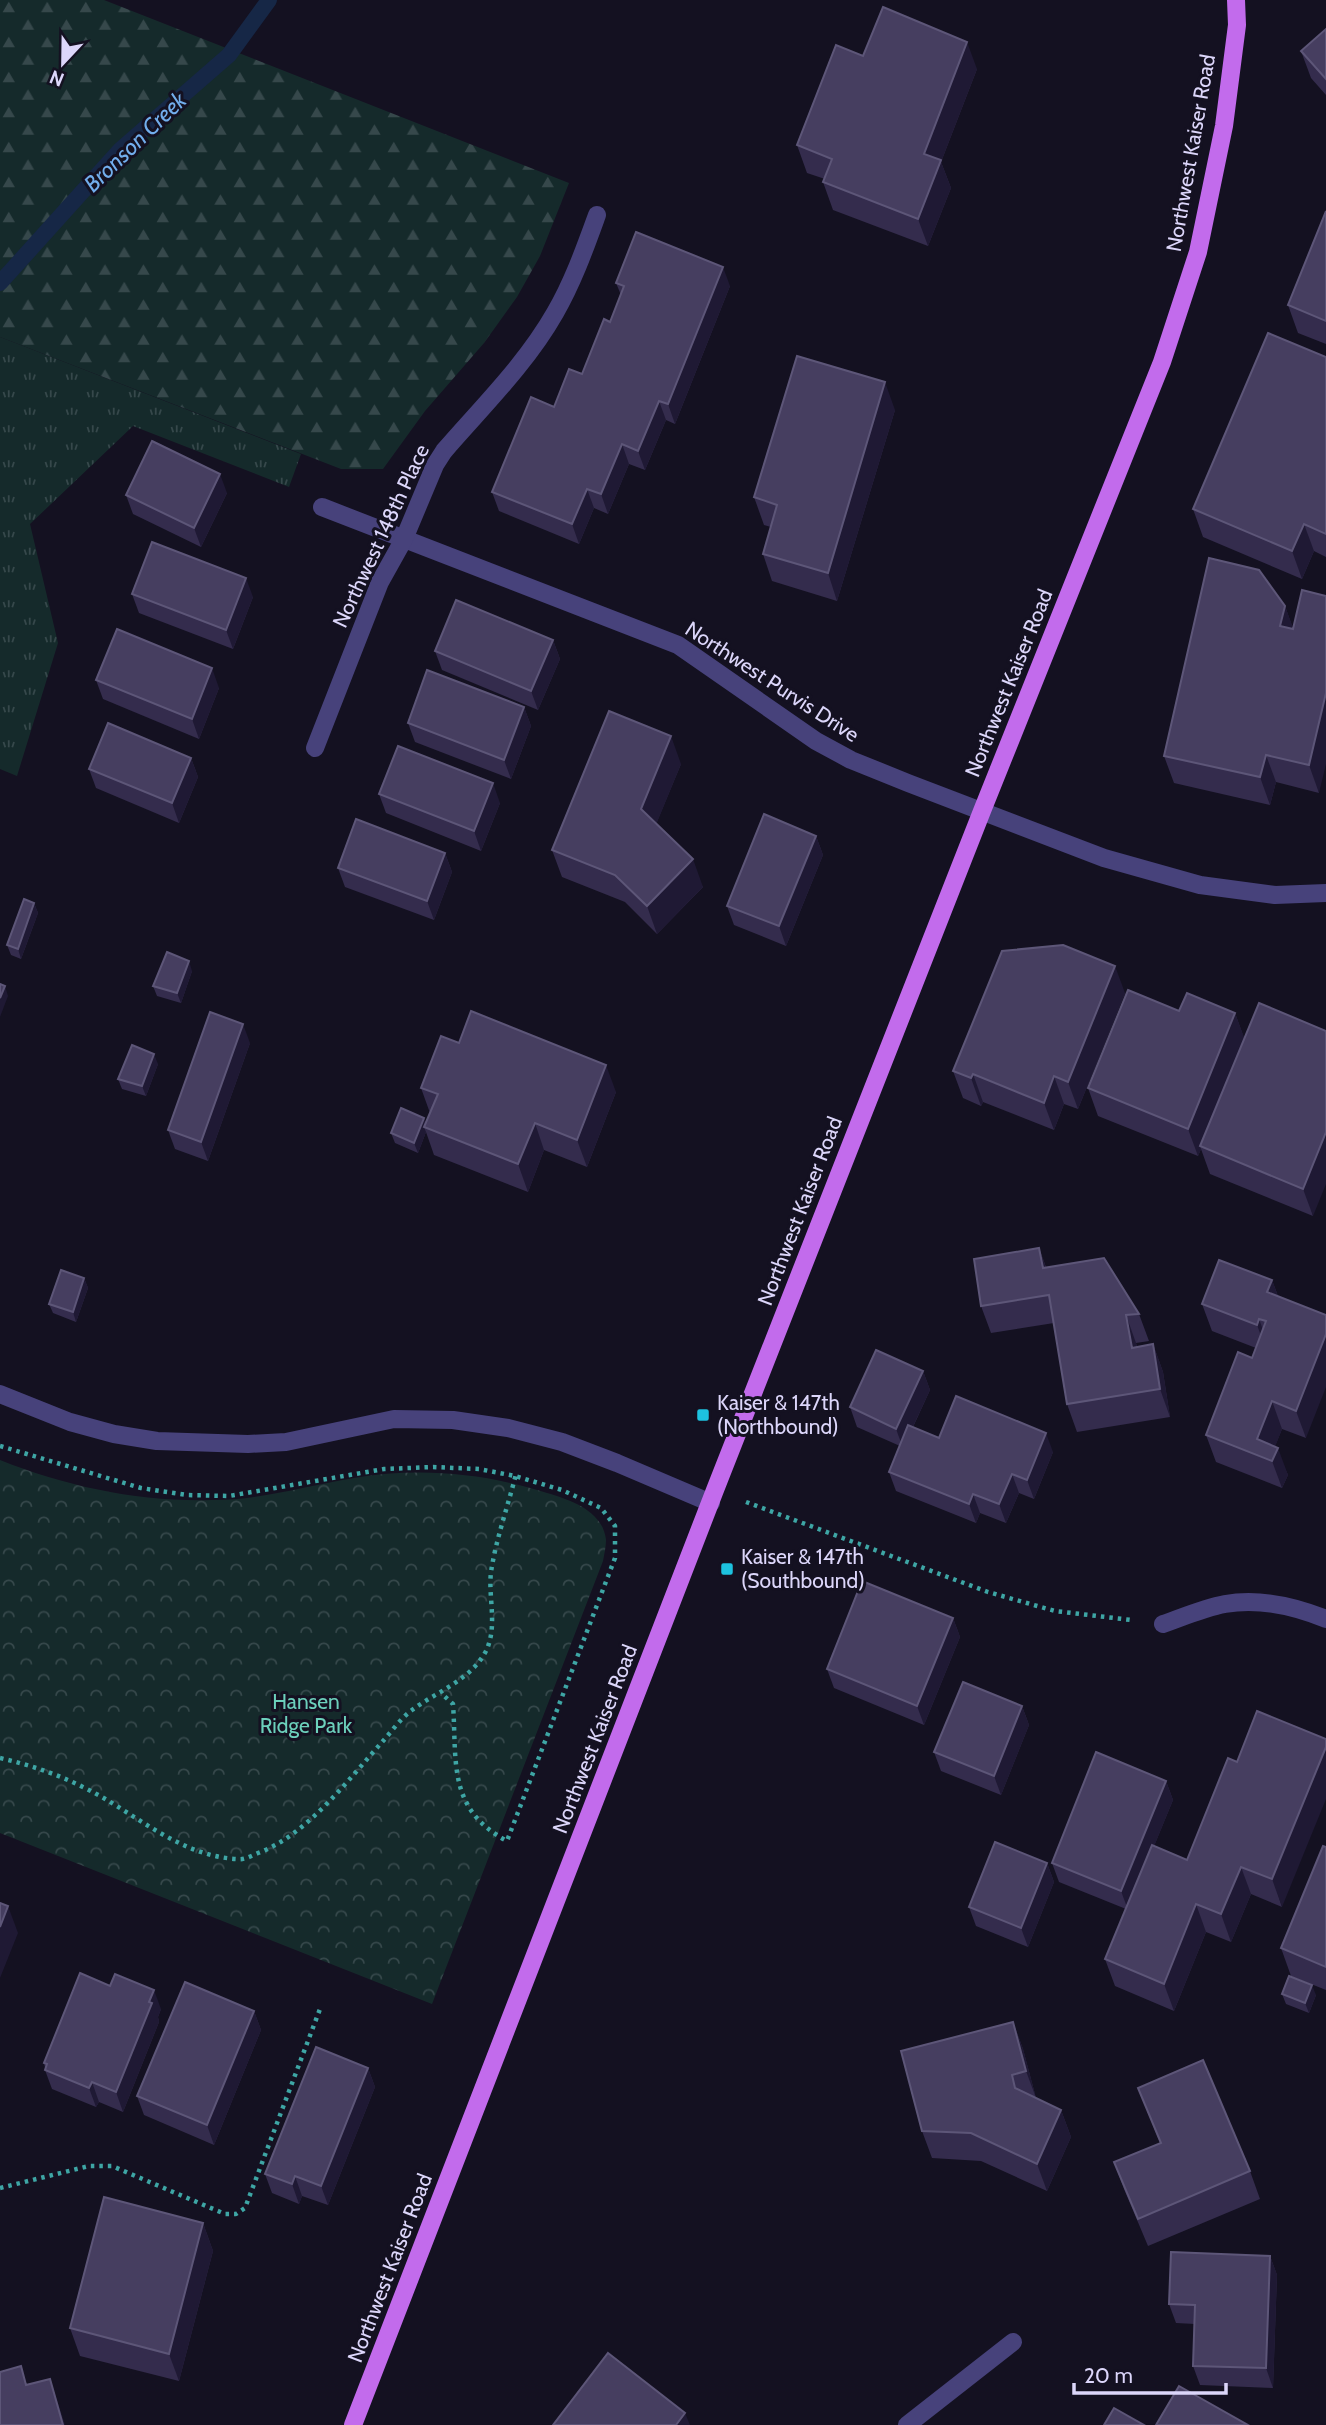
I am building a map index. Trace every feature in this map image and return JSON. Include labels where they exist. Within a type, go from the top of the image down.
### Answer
[{"type":"main road","name":"Northwest Kaiser Road","points":[[354,2425],[713,1497],[982,811],[1162,362],[1198,252],[1224,126],[1237,25],[1236,0]]},
{"type":"street","name":"Northwest 148th Place","points":[[315,748],[380,582],[404,539],[435,466],[444,451],[529,351],[555,313],[575,272],[597,215]]},
{"type":"street","name":"Northwest Purvis Drive","points":[[322,507],[678,645],[816,741],[851,760],[1104,858],[1199,885],[1275,895],[1326,893]]},
{"type":"street","points":[[0,1394],[70,1422],[114,1434],[156,1441],[248,1444],[286,1441],[394,1419],[453,1420],[508,1428],[573,1446],[713,1497]]},
{"type":"street","points":[[1163,1624],[1224,1604],[1253,1601],[1298,1608],[1326,1619]]},
{"type":"street","points":[[908,2425],[1013,2342]]},
{"type":"path","points":[[0,1758],[36,1766],[85,1788],[163,1835],[218,1856],[240,1860],[277,1846],[309,1820],[338,1791],[410,1710],[441,1693],[468,1672],[485,1651],[493,1611],[490,1588],[492,1569],[515,1476],[562,1490],[601,1508],[615,1526],[615,1558],[507,1842],[488,1831],[473,1816],[461,1789],[455,1766],[453,1704],[441,1693]]},
{"type":"path","points":[[713,1497],[988,1592],[1055,1611],[1163,1624]]},
{"type":"path","points":[[0,2188],[89,2166],[112,2166],[225,2214],[236,2214],[245,2208],[320,2009]]},
{"type":"green space","points":[[0,0],[104,0],[569,183],[540,256],[517,297],[484,343],[425,411],[383,469],[341,469],[0,337]]},
{"type":"green space","points":[[0,337],[301,454],[289,487],[133,426],[30,524],[58,643],[17,776],[0,769]]},
{"type":"green space","name":"Hansen Ridge Park","points":[[0,1460],[52,1478],[104,1491],[185,1500],[248,1498],[379,1475],[452,1474],[500,1481],[556,1496],[584,1508],[599,1521],[606,1540],[603,1561],[432,2004],[0,1833]]},
{"type":"building","points":[[883,7],[967,42],[924,154],[941,160],[918,219],[823,182],[832,159],[797,145],[836,45],[863,56]]},
{"type":"building","points":[[1326,29],[1326,79],[1301,51]]},
{"type":"building","points":[[1326,211],[1326,321],[1288,305]]},
{"type":"building","points":[[636,232],[723,267],[668,404],[659,401],[638,451],[622,444],[601,494],[587,489],[572,524],[492,492],[531,397],[554,407],[569,369],[582,374],[604,319],[610,322],[624,286],[616,283]]},
{"type":"building","points":[[1268,333],[1326,357],[1326,534],[1304,524],[1292,551],[1193,509]]},
{"type":"building","points":[[797,356],[885,382],[828,573],[763,554],[777,505],[754,497]]},
{"type":"building","points":[[152,441],[220,474],[194,528],[126,495]]},
{"type":"building","points":[[152,542],[246,578],[226,630],[132,594]]},
{"type":"building","points":[[1209,558],[1259,570],[1285,606],[1280,626],[1293,629],[1302,590],[1326,596],[1326,693],[1309,765],[1266,755],[1260,777],[1164,756]]},
{"type":"building","points":[[456,600],[553,640],[531,691],[435,651]]},
{"type":"building","points":[[117,629],[212,668],[192,719],[96,680]]},
{"type":"building","points":[[427,670],[524,707],[504,760],[408,723]]},
{"type":"building","points":[[609,711],[671,736],[641,809],[693,859],[647,906],[615,875],[552,850]]},
{"type":"building","points":[[108,723],[191,758],[172,803],[89,769]]},
{"type":"building","points":[[398,746],[493,783],[474,831],[379,794]]},
{"type":"building","points":[[764,814],[816,836],[779,926],[727,906]]},
{"type":"building","points":[[356,819],[445,853],[427,901],[338,868]]},
{"type":"building","points":[[24,899],[34,903],[18,949],[7,945]]},
{"type":"building","points":[[1063,945],[1115,966],[1068,1082],[1054,1076],[1044,1103],[973,1074],[971,1078],[953,1071],[1002,951]]},
{"type":"building","points":[[167,952],[189,961],[177,993],[153,986]]},
{"type":"building","points":[[0,984],[5,986],[0,998]]},
{"type":"building","points":[[1128,990],[1179,1011],[1187,993],[1235,1013],[1188,1129],[1088,1088]]},
{"type":"building","points":[[1259,1003],[1326,1031],[1326,1132],[1303,1189],[1200,1146]]},
{"type":"building","points":[[471,1011],[606,1065],[577,1140],[535,1123],[518,1164],[424,1127],[438,1094],[421,1088],[441,1036],[459,1043]]},
{"type":"building","points":[[210,1012],[243,1024],[201,1142],[168,1130]]},
{"type":"building","points":[[132,1045],[154,1054],[142,1086],[118,1079]]},
{"type":"building","points":[[401,1108],[424,1118],[414,1143],[391,1133]]},
{"type":"building","points":[[1039,1248],[1043,1268],[1104,1258],[1139,1314],[1126,1315],[1132,1348],[1153,1344],[1160,1389],[1067,1404],[1049,1295],[981,1306],[974,1259]]},
{"type":"building","points":[[1219,1260],[1272,1280],[1267,1292],[1326,1315],[1326,1334],[1296,1411],[1272,1401],[1257,1439],[1278,1448],[1272,1461],[1206,1435],[1238,1352],[1252,1358],[1266,1321],[1259,1319],[1257,1325],[1202,1304]]},
{"type":"building","points":[[61,1270],[84,1278],[73,1312],[49,1304]]},
{"type":"building","points":[[876,1350],[923,1371],[896,1429],[850,1407]]},
{"type":"building","points":[[956,1396],[1046,1433],[1027,1480],[1012,1474],[999,1504],[973,1494],[969,1504],[889,1472],[908,1425],[939,1438]]},
{"type":"building","points":[[862,1581],[953,1618],[917,1706],[827,1669]]},
{"type":"building","points":[[963,1682],[1022,1706],[994,1776],[934,1752]]},
{"type":"building","points":[[1257,1711],[1326,1739],[1326,1747],[1272,1879],[1241,1867],[1221,1914],[1196,1904],[1164,1984],[1105,1959],[1152,1845],[1187,1860],[1228,1758],[1237,1762]]},
{"type":"building","points":[[1096,1752],[1166,1781],[1121,1891],[1052,1863]]},
{"type":"building","points":[[995,1842],[1047,1863],[1021,1928],[969,1907]]},
{"type":"building","points":[[1323,1846],[1326,1847],[1326,1967],[1281,1948]]},
{"type":"building","points":[[0,1903],[8,1906],[0,1927]]},
{"type":"building","points":[[80,1973],[110,1986],[115,1974],[154,1990],[149,2002],[152,2003],[116,2092],[92,2082],[89,2088],[45,2070],[47,2064],[44,2063]]},
{"type":"building","points":[[1289,1976],[1312,1985],[1305,2003],[1282,1994]]},
{"type":"building","points":[[185,1982],[254,2011],[207,2125],[137,2096]]},
{"type":"building","points":[[1013,2022],[1026,2071],[1012,2075],[1015,2088],[1061,2110],[1037,2164],[971,2133],[922,2131],[901,2051]]},
{"type":"building","points":[[316,2047],[368,2068],[321,2186],[295,2176],[292,2184],[265,2174]]},
{"type":"building","points":[[1203,2060],[1250,2171],[1138,2219],[1114,2162],[1161,2143],[1138,2088]]},
{"type":"building","points":[[104,2197],[203,2223],[169,2354],[70,2328]]},
{"type":"building","points":[[1171,2252],[1270,2256],[1266,2368],[1193,2366],[1195,2305],[1169,2304]]},
{"type":"building","points":[[608,2353],[685,2413],[676,2425],[553,2425]]},
{"type":"building","points":[[21,2366],[26,2385],[50,2379],[63,2425],[0,2425],[0,2372]]},
{"type":"building","points":[[1179,2386],[1248,2425],[1156,2425]]},
{"type":"building","points":[[1114,2408],[1144,2425],[1104,2425]]},
{"type":"waterway","name":"Bronson Creek","points":[[0,283],[120,150],[229,55],[269,0]]},
{"type":"place","name":"Kaiser & 147th (Northbound)","points":[[703,1415]]},
{"type":"place","name":"Kaiser & 147th (Southbound)","points":[[727,1569]]}]
